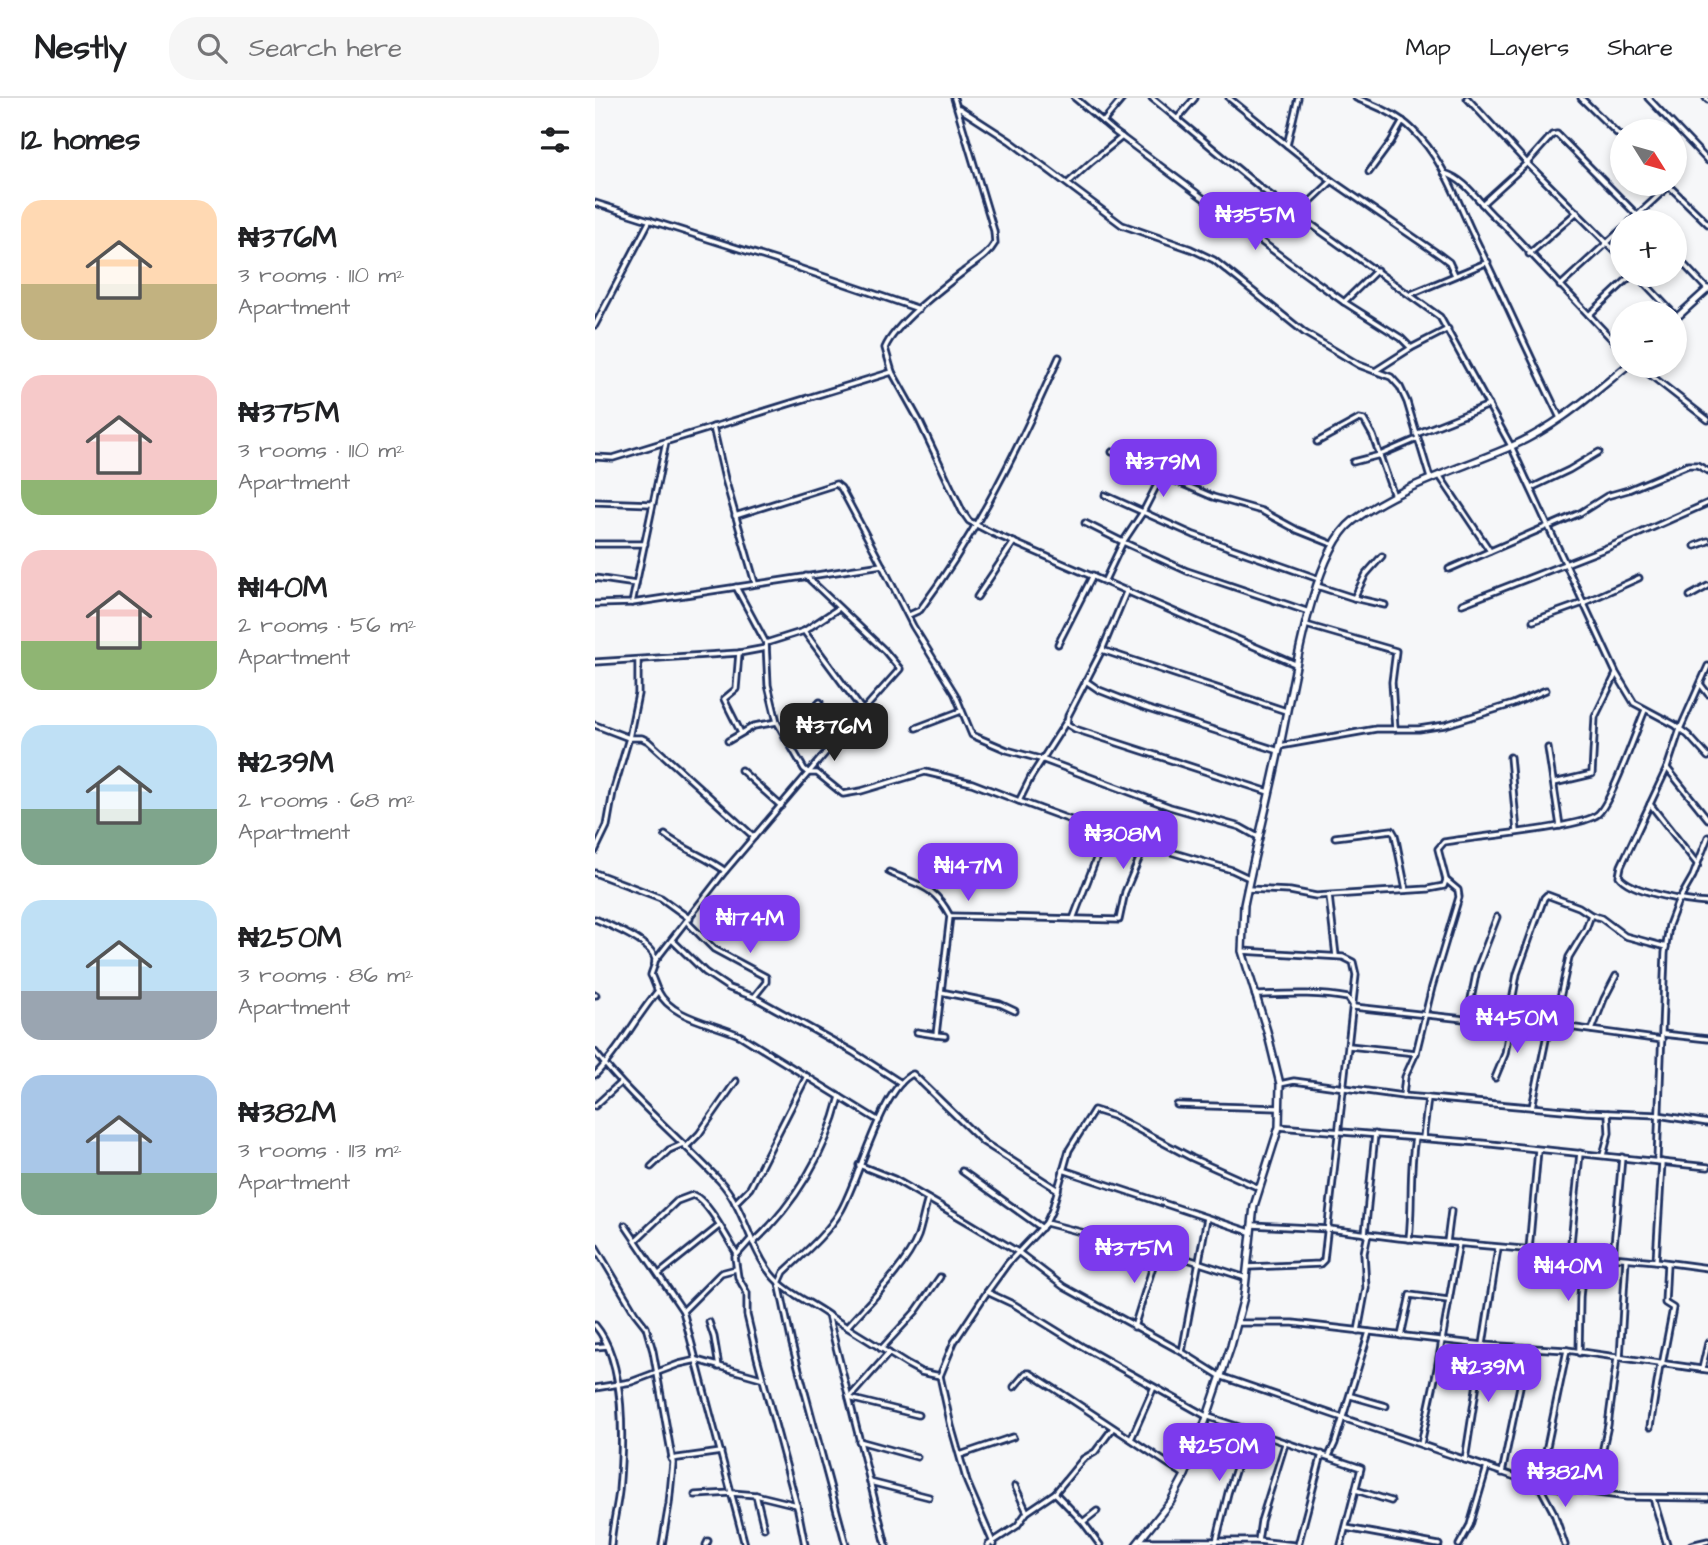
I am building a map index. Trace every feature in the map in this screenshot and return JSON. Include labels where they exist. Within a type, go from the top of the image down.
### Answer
[{"type":"street","points":[[954,98],[994,231],[995,243],[986,255],[900,326],[887,344],[886,353],[892,372],[969,521],[1297,665]]},
{"type":"street","points":[[1075,98],[1122,137],[1344,302],[1401,338],[1411,348]]},
{"type":"street","points":[[1103,122],[1123,98]]},
{"type":"street","points":[[1152,98],[1247,177],[1440,317],[1511,446],[1616,674],[1634,703],[1675,724],[1708,757]]},
{"type":"street","points":[[1177,119],[1195,98]]},
{"type":"street","points":[[1229,98],[1332,181],[1449,262],[1455,275]]},
{"type":"street","points":[[1287,145],[1298,98]]},
{"type":"street","points":[[1356,98],[1403,121],[1421,137],[1444,173],[1562,420]]},
{"type":"street","points":[[1468,98],[1527,163],[1610,244]]},
{"type":"street","points":[[1581,98],[1610,126]]},
{"type":"street","points":[[1587,103],[1593,98]]},
{"type":"street","points":[[1648,98],[1708,161]]},
{"type":"street","points":[[957,107],[1010,141],[1122,225],[1184,246],[1214,260],[1305,333],[1359,365],[1391,377],[1400,387],[1431,479]]},
{"type":"street","points":[[1369,172],[1403,121]]},
{"type":"street","points":[[1482,204],[1527,163],[1552,135],[1560,135],[1631,210]]},
{"type":"street","points":[[1068,183],[1122,137]]},
{"type":"street","points":[[1702,154],[1708,149]]},
{"type":"street","points":[[1444,173],[1464,182],[1610,337]]},
{"type":"street","points":[[1297,213],[1332,181]]},
{"type":"street","points":[[1643,210],[1657,196]]},
{"type":"street","points":[[1679,196],[1708,225]]},
{"type":"street","points":[[595,203],[919,309]]},
{"type":"street","points":[[1529,254],[1577,212]]},
{"type":"street","points":[[595,325],[650,220]]},
{"type":"street","points":[[1560,286],[1608,242]]},
{"type":"street","points":[[1411,294],[1488,262]]},
{"type":"street","points":[[1687,267],[1708,289],[1687,306]]},
{"type":"street","points":[[1344,302],[1377,270]]},
{"type":"street","points":[[1589,315],[1621,287]]},
{"type":"street","points":[[1647,287],[1660,301]]},
{"type":"street","points":[[1375,371],[1448,329]]},
{"type":"street","points":[[909,615],[920,610],[976,525],[1029,427],[1059,356]]},
{"type":"street","points":[[595,457],[613,458],[892,372]]},
{"type":"street","points":[[1138,1543],[1171,1501],[1185,1475],[1238,1323],[1246,1278],[1250,1228],[1259,1188],[1279,1127],[1280,1084],[1242,951],[1242,927],[1249,878],[1309,612],[1332,544],[1351,522],[1394,496],[1511,446],[1562,420],[1613,378]]},
{"type":"street","points":[[1655,378],[1708,419]]},
{"type":"street","points":[[1353,463],[1380,455],[1467,412],[1489,405]]},
{"type":"street","points":[[1317,442],[1361,419],[1373,436],[1394,496]]},
{"type":"street","points":[[713,427],[755,583]]},
{"type":"street","points":[[632,603],[666,442]]},
{"type":"street","points":[[1112,452],[1135,457],[1146,467],[1213,497],[1262,510],[1297,530],[1332,544]]},
{"type":"street","points":[[1531,488],[1599,452]]},
{"type":"street","points":[[1449,569],[1580,513],[1607,496],[1635,488],[1688,465],[1708,471]]},
{"type":"street","points":[[1105,580],[1123,542],[1143,512],[1162,475]]},
{"type":"street","points":[[1440,475],[1490,551]]},
{"type":"street","points":[[735,516],[836,484],[841,488],[913,626],[955,694],[972,735],[979,740],[1170,807],[1240,827],[1258,837]]},
{"type":"street","points":[[1105,495],[1194,535],[1354,598],[1385,605]]},
{"type":"street","points":[[595,502],[653,504]]},
{"type":"street","points":[[1462,604],[1565,565],[1708,503]]},
{"type":"street","points":[[1085,523],[1187,571],[1309,612]]},
{"type":"street","points":[[1695,546],[1708,541]]},
{"type":"street","points":[[977,597],[1014,542]]},
{"type":"street","points":[[595,544],[645,544]]},
{"type":"street","points":[[1354,598],[1366,574],[1383,556]]},
{"type":"street","points":[[595,604],[632,603],[882,565]]},
{"type":"street","points":[[1058,643],[1093,575]]},
{"type":"street","points":[[806,576],[900,667],[899,671],[725,871],[655,961],[651,975],[658,991],[679,1013],[741,1036],[879,1121]]},
{"type":"street","points":[[595,578],[636,584]]},
{"type":"street","points":[[1533,621],[1583,603],[1639,578]]},
{"type":"street","points":[[1690,596],[1708,586]]},
{"type":"street","points":[[736,587],[766,646],[768,685],[777,722],[809,773]]},
{"type":"street","points":[[1019,801],[1066,722],[1102,650],[1127,590]]},
{"type":"street","points":[[595,662],[739,653],[804,631],[839,608]]},
{"type":"street","points":[[1306,625],[1397,651],[1392,682],[1395,729]]},
{"type":"street","points":[[804,631],[863,711]]},
{"type":"street","points":[[1102,650],[1287,711]]},
{"type":"street","points":[[739,653],[736,689],[724,699],[741,733]]},
{"type":"street","points":[[595,851],[607,826],[613,792],[629,738],[638,694],[638,661]]},
{"type":"street","points":[[1708,666],[1679,729],[1667,768],[1621,866],[1619,876],[1625,883],[1646,891],[1708,903]]},
{"type":"street","points":[[1554,783],[1594,772],[1592,748],[1595,717],[1616,674]]},
{"type":"street","points":[[1086,681],[1099,690],[1145,708],[1279,748],[1376,729],[1419,729],[1445,725],[1513,704],[1546,690]]},
{"type":"street","points":[[1700,684],[1708,694]]},
{"type":"street","points":[[785,738],[820,702]]},
{"type":"street","points":[[1403,1096],[1405,1077],[1416,1053],[1431,987],[1459,897],[1458,890],[1446,880],[1439,855],[1440,845],[1450,841],[1560,826],[1592,818],[1602,808],[1645,710]]},
{"type":"street","points":[[916,728],[961,711]]},
{"type":"street","points":[[728,741],[754,726],[777,722]]},
{"type":"street","points":[[1066,722],[1075,729],[1269,792]]},
{"type":"street","points":[[595,725],[629,738],[648,741],[754,837]]},
{"type":"street","points":[[1548,748],[1560,826]]},
{"type":"street","points":[[1510,757],[1517,832]]},
{"type":"street","points":[[1667,768],[1708,820]]},
{"type":"street","points":[[741,771],[781,806]]},
{"type":"street","points":[[809,773],[817,773],[843,794],[925,772],[972,783],[1106,832],[1232,870],[1249,878]]},
{"type":"street","points":[[1650,804],[1698,865]]},
{"type":"street","points":[[1335,837],[1392,830],[1406,890]]},
{"type":"street","points":[[1072,920],[1106,832]]},
{"type":"street","points":[[665,835],[725,871]]},
{"type":"street","points":[[1656,1261],[1658,1115],[1666,947],[1669,925],[1698,865],[1708,837]]},
{"type":"street","points":[[950,916],[1119,920],[1125,892],[1145,845]]},
{"type":"street","points":[[889,872],[940,897],[950,916],[936,1035]]},
{"type":"street","points":[[595,873],[661,898],[688,920],[714,949],[766,977],[766,982],[754,997]]},
{"type":"street","points":[[1247,889],[1329,896],[1442,886],[1446,884],[1446,880]]},
{"type":"street","points":[[1495,1078],[1505,1054],[1517,974],[1545,896],[1550,895],[1601,918],[1625,936],[1666,947]]},
{"type":"street","points":[[1329,896],[1336,956]]},
{"type":"street","points":[[1532,1107],[1569,957],[1591,915]]},
{"type":"street","points":[[1467,1019],[1477,969],[1497,917]]},
{"type":"street","points":[[595,919],[638,941],[652,954],[655,961]]},
{"type":"street","points":[[672,941],[705,972],[729,988],[754,997],[853,1052],[901,1083]]},
{"type":"street","points":[[1242,951],[1336,956],[1350,959],[1356,966],[1354,1007],[1324,1260],[1320,1264],[1247,1267]]},
{"type":"street","points":[[1591,1030],[1616,976]]},
{"type":"street","points":[[595,1075],[658,991]]},
{"type":"street","points":[[941,992],[1000,1004],[1016,1011]]},
{"type":"street","points":[[1255,995],[1295,993],[1337,996],[1349,998],[1354,1007]]},
{"type":"street","points":[[1354,1007],[1509,1024],[1552,1025],[1662,1040]]},
{"type":"street","points":[[917,1032],[945,1036]]},
{"type":"street","points":[[1663,1034],[1708,1039]]},
{"type":"street","points":[[1348,1046],[1416,1053]]},
{"type":"street","points":[[595,1052],[620,1083],[719,1180],[735,1203],[769,1272],[779,1283],[881,1349],[921,1372],[940,1376]]},
{"type":"street","points":[[846,1545],[801,1382],[779,1283],[784,1272],[837,1217],[879,1121],[901,1083],[913,1074],[983,1142],[1058,1190]]},
{"type":"street","points":[[735,1203],[750,1188],[807,1076]]},
{"type":"street","points":[[651,1167],[669,1150],[684,1146],[705,1126],[736,1081]]},
{"type":"street","points":[[1280,1084],[1294,1081],[1403,1096],[1658,1115],[1708,1123]]},
{"type":"street","points":[[595,1106],[620,1083]]},
{"type":"street","points":[[737,1254],[779,1217],[803,1183],[829,1134],[840,1096]]},
{"type":"street","points":[[1423,1138],[1428,1098]]},
{"type":"street","points":[[1177,1105],[1281,1108]]},
{"type":"street","points":[[1113,1428],[1095,1452],[1083,1459],[1055,1493],[1027,1512],[1017,1526],[991,1544],[967,1482],[940,1376],[954,1342],[987,1292],[1018,1252],[1046,1223],[1069,1150],[1089,1117],[1097,1110],[1259,1188]]},
{"type":"street","points":[[1603,1155],[1609,1133],[1608,1113]]},
{"type":"street","points":[[1279,1127],[1423,1138],[1708,1167]]},
{"type":"street","points":[[1358,1331],[1366,1288],[1364,1253],[1375,1134]]},
{"type":"street","points":[[1409,1239],[1415,1138]]},
{"type":"street","points":[[1529,1249],[1538,1150]]},
{"type":"street","points":[[1570,1254],[1580,1153]]},
{"type":"street","points":[[1613,1257],[1622,1157]]},
{"type":"street","points":[[859,1165],[928,1199],[1018,1252],[1064,1287],[1220,1376],[1539,1485],[1600,1495],[1653,1499],[1708,1498]]},
{"type":"street","points":[[1063,1170],[1207,1217],[1250,1228],[1329,1229],[1708,1268]]},
{"type":"street","points":[[962,1171],[1042,1228]]},
{"type":"street","points":[[636,1240],[677,1201],[694,1195],[699,1196],[708,1207],[737,1254],[736,1269],[739,1281],[747,1293],[747,1315],[797,1504],[805,1545]]},
{"type":"street","points":[[847,1327],[886,1283],[910,1250],[918,1237],[928,1199]]},
{"type":"street","points":[[1447,1242],[1451,1210]]},
{"type":"street","points":[[1182,1352],[1207,1217]]},
{"type":"street","points":[[1046,1223],[1158,1250],[1246,1278]]},
{"type":"street","points":[[625,1224],[683,1311],[745,1545]]},
{"type":"street","points":[[659,1274],[719,1226]]},
{"type":"street","points":[[1421,1444],[1459,1243]]},
{"type":"street","points":[[595,1246],[646,1327],[657,1372],[673,1463],[661,1545]]},
{"type":"street","points":[[1465,1460],[1498,1247]]},
{"type":"street","points":[[1134,1327],[1158,1250]]},
{"type":"street","points":[[1579,1353],[1584,1255]]},
{"type":"street","points":[[1603,1448],[1618,1358],[1626,1259]]},
{"type":"street","points":[[1650,1427],[1673,1308],[1665,1303],[1667,1263]]},
{"type":"street","points":[[683,1311],[721,1273],[736,1269]]},
{"type":"street","points":[[881,1349],[916,1311],[940,1277]]},
{"type":"street","points":[[987,1292],[1015,1305],[1206,1416],[1361,1468],[1341,1545]]},
{"type":"street","points":[[1401,1336],[1410,1295],[1448,1300]]},
{"type":"street","points":[[828,1315],[886,1545]]},
{"type":"street","points":[[709,1322],[719,1367]]},
{"type":"street","points":[[1238,1323],[1293,1323],[1483,1345],[1567,1350],[1708,1370]]},
{"type":"street","points":[[595,1325],[607,1346],[618,1385],[621,1413],[621,1457],[611,1545]]},
{"type":"street","points":[[1328,1456],[1343,1418],[1369,1332]]},
{"type":"street","points":[[1702,1369],[1708,1343]]},
{"type":"street","points":[[595,1347],[607,1346]]},
{"type":"street","points":[[1502,1473],[1528,1347]]},
{"type":"street","points":[[1565,1545],[1554,1513],[1539,1485],[1567,1350]]},
{"type":"street","points":[[849,1398],[889,1353]]},
{"type":"street","points":[[595,1388],[618,1385],[697,1360],[762,1378]]},
{"type":"street","points":[[1014,1387],[1026,1373],[1030,1373],[1185,1475]]},
{"type":"street","points":[[1131,1440],[1154,1387]]},
{"type":"street","points":[[1350,1396],[1386,1406]]},
{"type":"street","points":[[849,1398],[918,1415]]},
{"type":"street","points":[[1215,1543],[1248,1430]]},
{"type":"street","points":[[960,1455],[1013,1437]]},
{"type":"street","points":[[859,1441],[917,1457]]},
{"type":"street","points":[[1258,1541],[1261,1521],[1285,1444]]},
{"type":"street","points":[[671,1459],[721,1452]]},
{"type":"street","points":[[1138,1543],[1258,1541],[1296,1545],[1322,1454]]},
{"type":"street","points":[[1459,1545],[1470,1525],[1487,1468]]},
{"type":"street","points":[[870,1482],[929,1497]]},
{"type":"street","points":[[1015,1486],[1027,1512]]},
{"type":"street","points":[[1356,1490],[1391,1502]]},
{"type":"street","points":[[1055,1493],[1083,1522],[1100,1545]]},
{"type":"street","points":[[695,1495],[756,1495],[797,1504]]},
{"type":"street","points":[[756,1495],[764,1528]]},
{"type":"street","points":[[1653,1499],[1667,1545]]},
{"type":"street","points":[[1083,1522],[1097,1511]]},
{"type":"street","points":[[1346,1528],[1439,1545]]},
{"type":"street","points":[[1691,1545],[1708,1541]]}]
